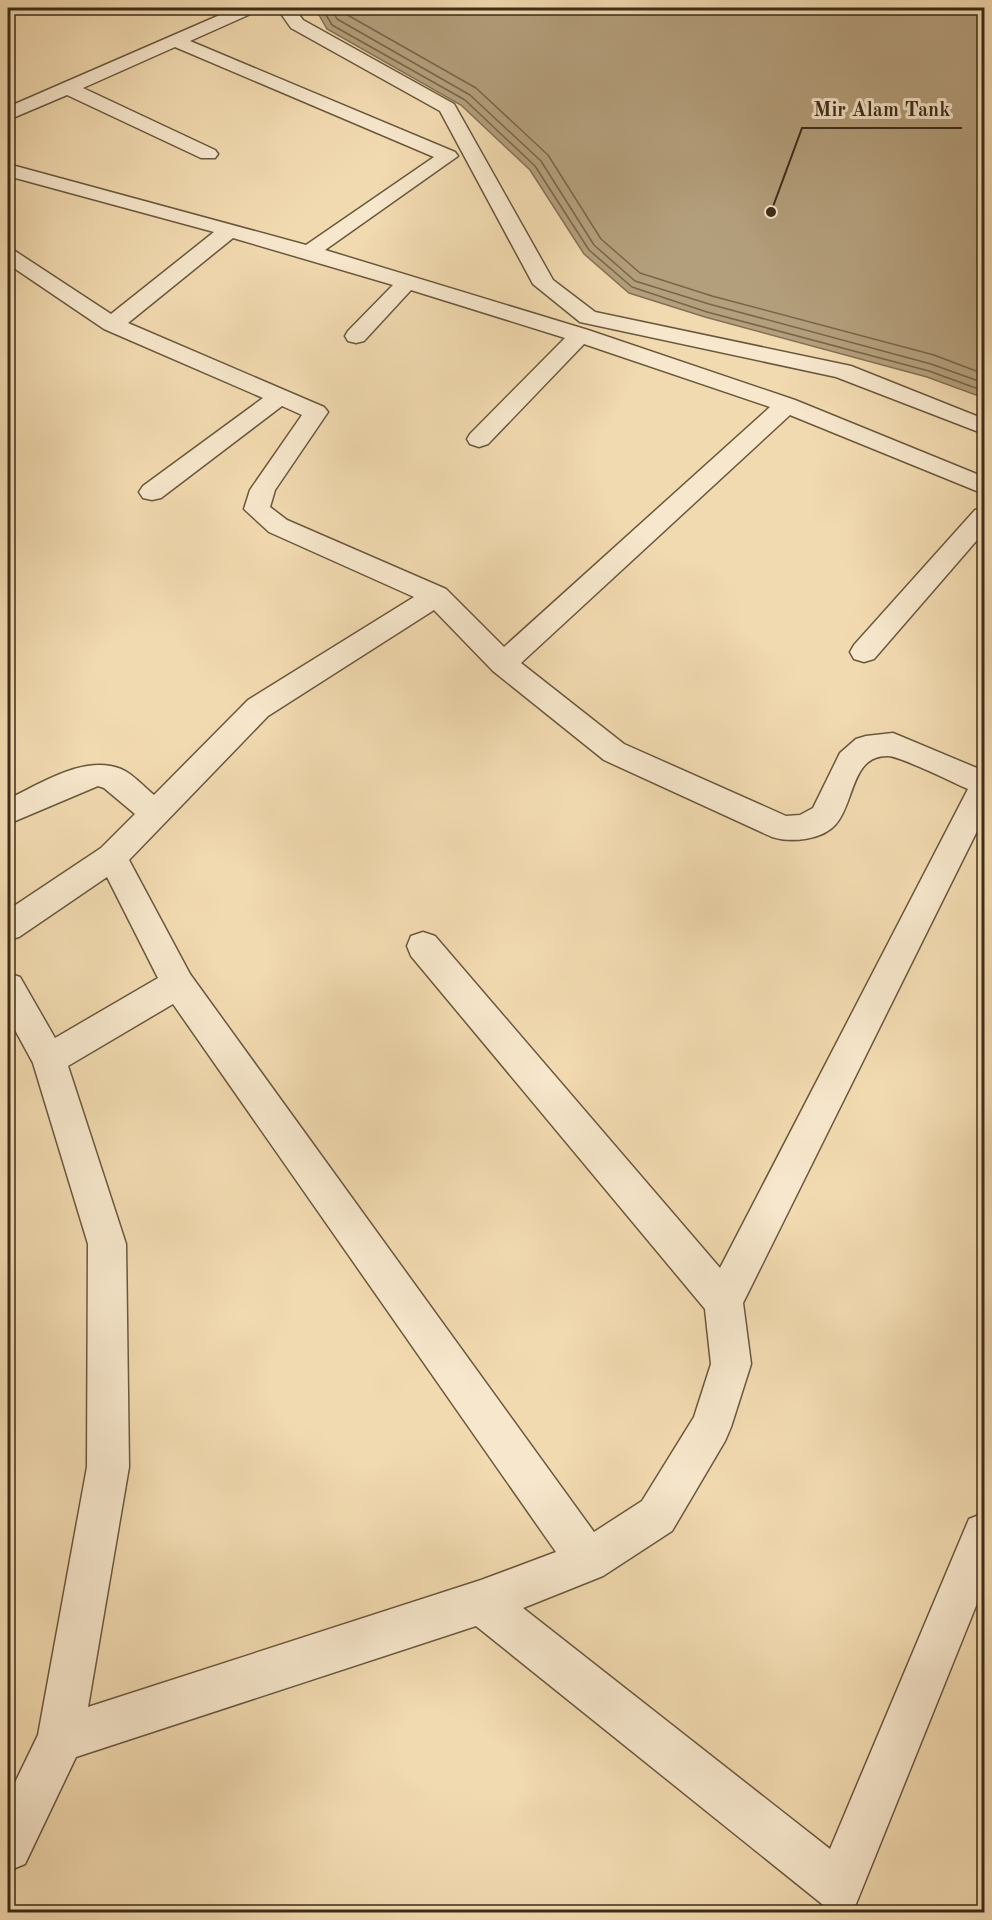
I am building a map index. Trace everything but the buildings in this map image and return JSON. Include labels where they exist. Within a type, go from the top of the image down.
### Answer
[{"type":"street","points":[[8,9],[15,8]]},
{"type":"street","points":[[8,114],[249,8]]},
{"type":"street","points":[[286,8],[297,24],[447,108],[544,284],[588,317],[843,371],[984,427]]},
{"type":"street","points":[[173,40],[448,156],[309,252]]},
{"type":"street","points":[[68,88],[208,154]]},
{"type":"street","points":[[8,170],[309,252],[580,335],[787,405],[984,486]]},
{"type":"street","points":[[112,324],[230,230]]},
{"type":"street","points":[[8,255],[112,324],[316,412],[262,490],[257,509],[278,526],[436,596],[503,664],[614,752],[783,828],[805,826],[825,816],[850,761],[866,747],[893,744],[984,783]]},
{"type":"street","points":[[356,336],[407,282]]},
{"type":"street","points":[[479,439],[580,335]]},
{"type":"street","points":[[152,492],[279,397]]},
{"type":"street","points":[[503,664],[787,405]]},
{"type":"street","points":[[864,652],[984,516]]},
{"type":"street","points":[[8,927],[112,857],[258,708],[436,596]]},
{"type":"street","points":[[8,812],[82,779],[98,775],[113,778],[154,814]]},
{"type":"street","points":[[723,1301],[984,788]]},
{"type":"street","points":[[112,857],[178,984],[588,1561]]},
{"type":"street","points":[[60,1739],[481,1602],[588,1561],[657,1516],[711,1427],[731,1364],[723,1301],[423,946]]},
{"type":"street","points":[[49,1059],[178,984]]},
{"type":"street","points":[[8,987],[49,1059],[107,1244],[108,1467],[60,1739],[8,1847]]},
{"type":"street","points":[[481,1602],[839,1887],[984,1534]]},
{"type":"water","points":[[315,8],[984,8],[984,398],[927,377],[705,317],[629,293],[584,254],[530,170],[461,105],[327,29]]},
{"type":"place","name":"Mir Alam Tank","points":[[771,212]]}]
